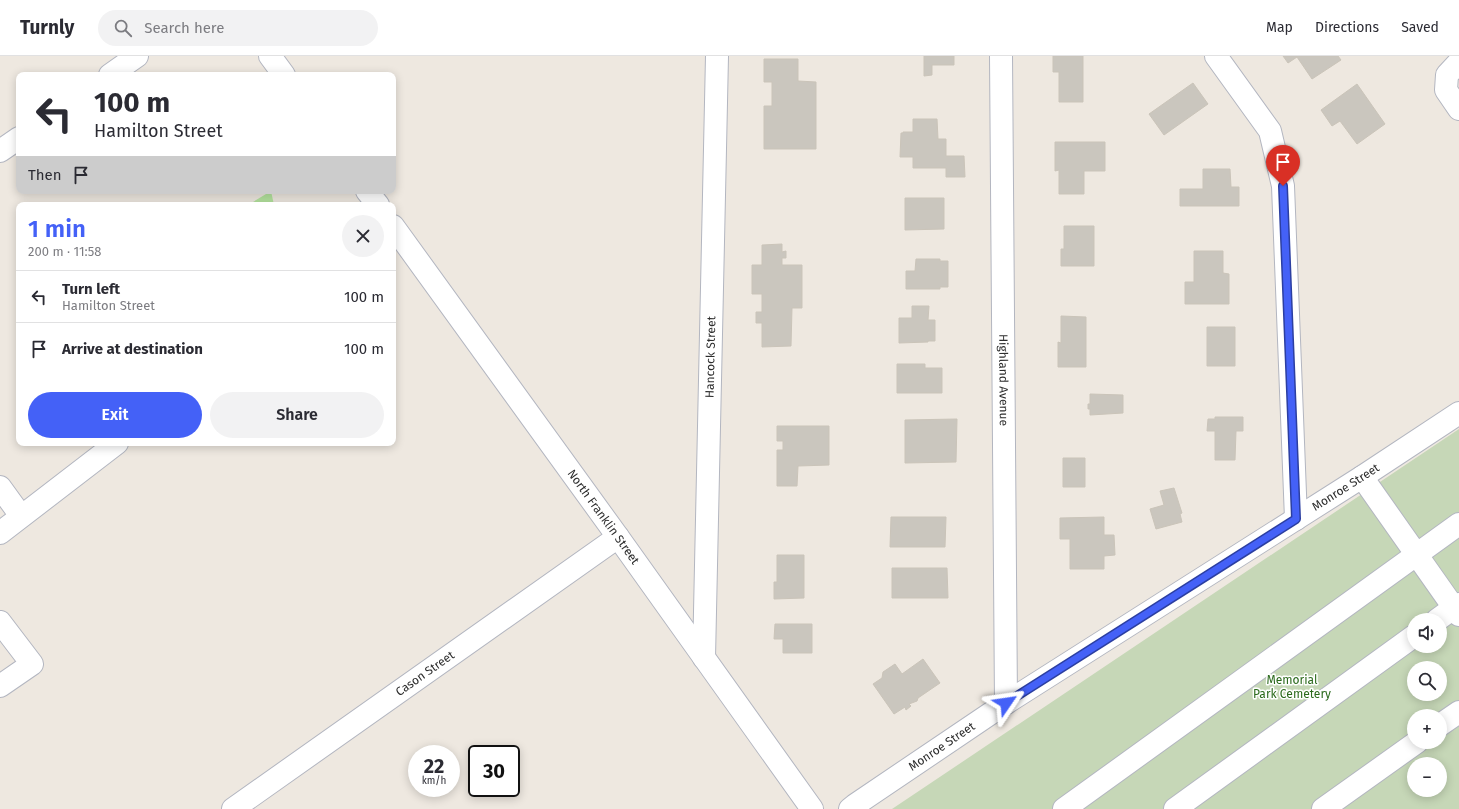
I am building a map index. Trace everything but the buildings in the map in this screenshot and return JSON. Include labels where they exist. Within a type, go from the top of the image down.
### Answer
[{"type":"street","points":[[114,72],[137,56]]},
{"type":"street","points":[[270,56],[282,72]]},
{"type":"street","name":"Hancock Street","points":[[704,658],[717,56]]},
{"type":"street","name":"Highland Avenue","points":[[1001,56],[1006,703]]},
{"type":"street","points":[[1216,56],[1270,131],[1283,186],[1296,519]]},
{"type":"street","points":[[1459,62],[1447,75],[1446,90],[1459,109]]},
{"type":"street","points":[[0,151],[16,140]]},
{"type":"street","name":"North Franklin Street","points":[[396,232],[618,537],[812,809]]},
{"type":"street","name":"Monroe Street","points":[[850,809],[1006,703],[1362,477],[1459,413]]},
{"type":"street","points":[[0,533],[113,446]]},
{"type":"street","points":[[1362,477],[1416,555],[1457,609],[1447,614]]},
{"type":"street","points":[[0,487],[21,516]]},
{"type":"street","points":[[1064,809],[1459,524]]},
{"type":"street","name":"Cason Street","points":[[233,809],[618,537]]},
{"type":"street","points":[[0,622],[32,664],[0,686]]},
{"type":"street","points":[[1174,809],[1407,641]]},
{"type":"street","points":[[1447,721],[1459,712]]},
{"type":"street","points":[[1323,809],[1407,749]]},
{"type":"green space","points":[[266,194],[272,194],[273,202],[253,202]]},
{"type":"green space","name":"Memorial Park Cemetery","points":[[1459,429],[1459,809],[892,809]]},
{"type":"route","points":[[1006,703],[1296,519],[1283,186]]}]
